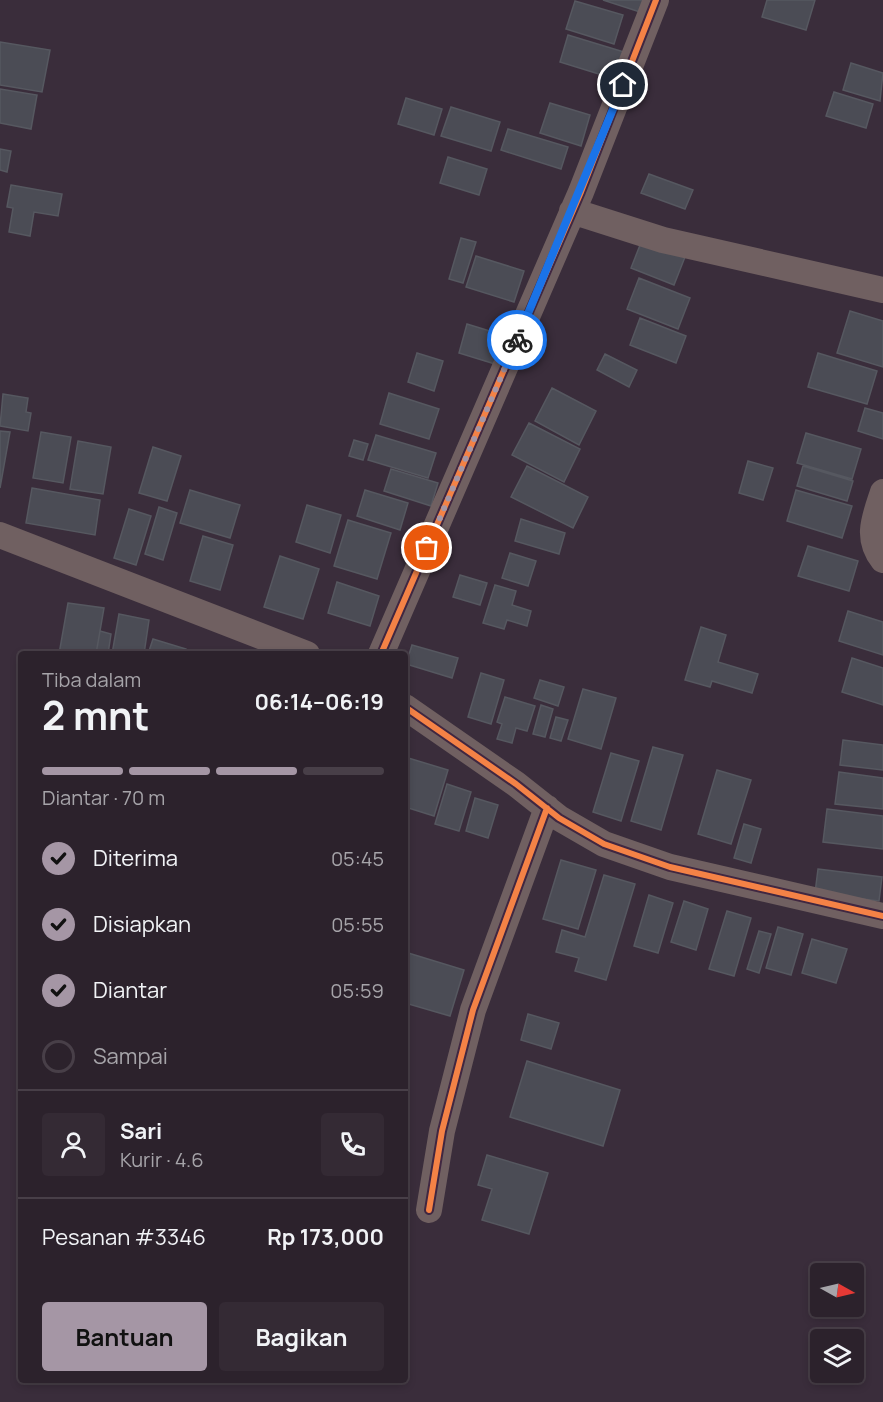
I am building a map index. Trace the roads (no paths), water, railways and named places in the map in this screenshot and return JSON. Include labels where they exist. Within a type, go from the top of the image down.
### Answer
[{"type":"street","points":[[382,651],[572,211],[656,0]]},
{"type":"street","points":[[572,211],[663,240],[883,290]]},
{"type":"street","points":[[883,492],[872,528],[874,549],[883,560]]},
{"type":"street","points":[[0,535],[299,651]]},
{"type":"street","points":[[408,709],[547,808],[604,844],[670,867],[883,916]]},
{"type":"street","points":[[429,1210],[442,1131],[473,1010],[547,808]]}]
